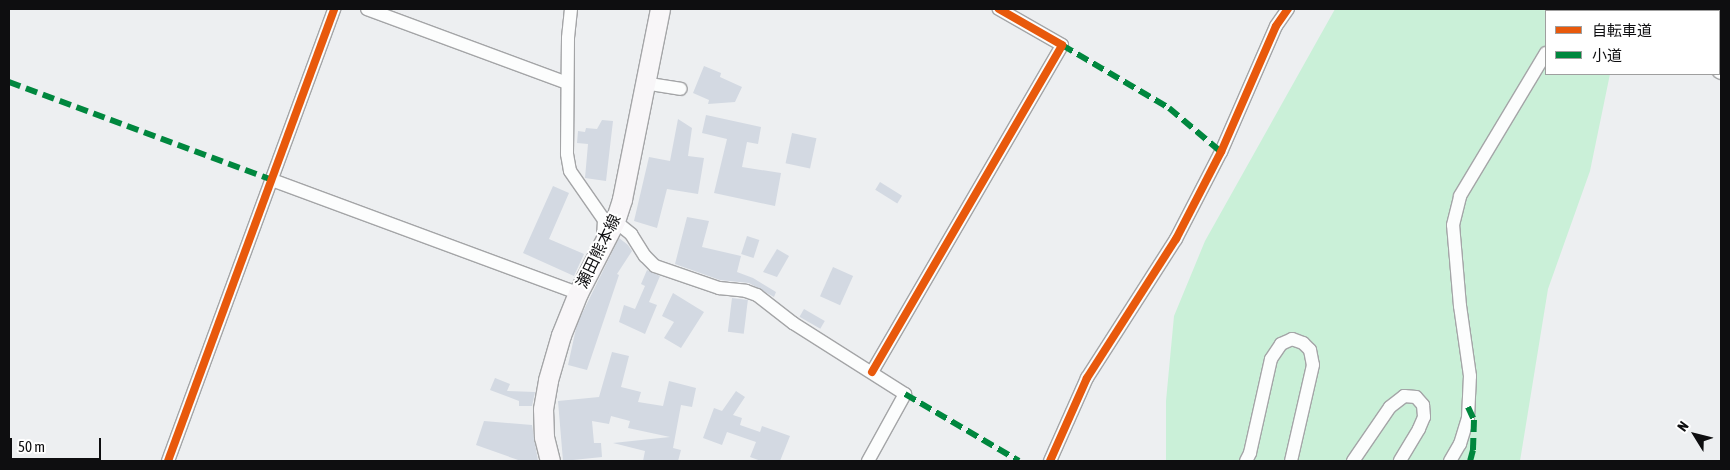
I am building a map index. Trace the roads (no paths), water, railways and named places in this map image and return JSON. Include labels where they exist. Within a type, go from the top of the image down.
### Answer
[{"type":"main road","name":"瀬田熊本線","points":[[550,461],[544,437],[543,409],[548,380],[561,335],[578,293],[615,221],[622,199],[660,9]]},
{"type":"street","points":[[168,461],[334,9]]},
{"type":"street","points":[[367,9],[567,83]]},
{"type":"street","points":[[571,9],[567,83],[567,154],[570,171],[604,220],[603,242]]},
{"type":"street","points":[[872,372],[1062,45],[999,9]]},
{"type":"street","points":[[1050,461],[1087,378],[1176,239],[1221,152],[1276,26],[1288,9]]},
{"type":"street","points":[[1450,461],[1460,444],[1468,418],[1470,376],[1460,306],[1453,225],[1460,196],[1545,55]]},
{"type":"street","points":[[644,82],[681,89]]},
{"type":"street","points":[[272,180],[578,293]]},
{"type":"street","points":[[615,221],[631,234],[645,256],[655,266],[719,288],[746,291],[757,295],[785,317],[905,394],[868,461]]},
{"type":"street","points":[[1246,461],[1250,453],[1272,359],[1281,344],[1292,339],[1302,342],[1310,350],[1313,365],[1291,461]]},
{"type":"street","points":[[1353,461],[1390,407],[1404,396],[1416,397],[1423,406],[1424,417],[1420,429],[1400,461]]}]
